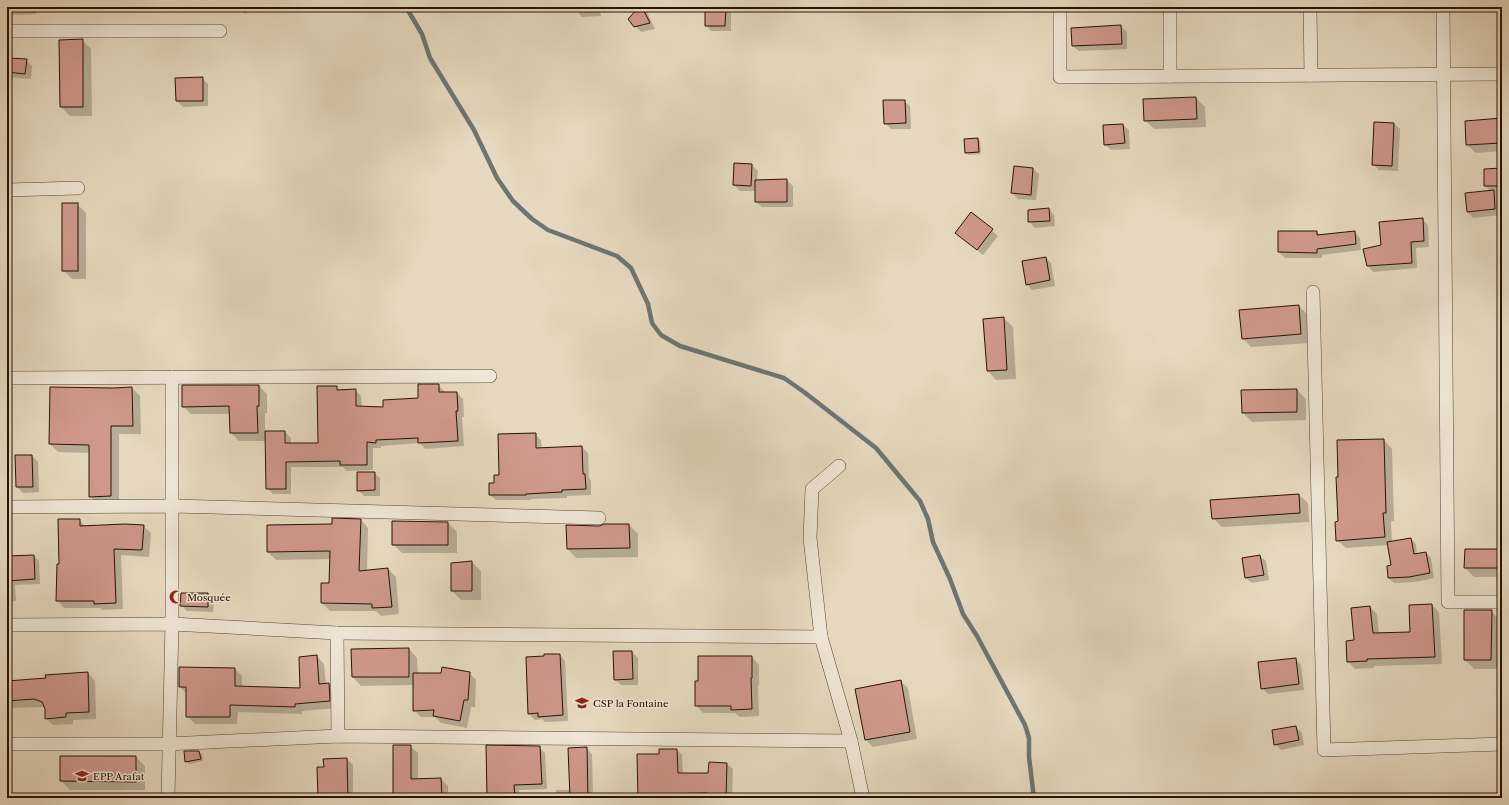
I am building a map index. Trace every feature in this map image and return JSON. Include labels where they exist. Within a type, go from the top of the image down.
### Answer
[{"type":"street","points":[[1060,7],[1060,77],[1502,74]]},
{"type":"street","points":[[1170,7],[1170,76]]},
{"type":"street","points":[[1310,7],[1311,75]]},
{"type":"street","points":[[1443,7],[1448,602],[1502,602]]},
{"type":"street","points":[[7,31],[220,31]]},
{"type":"street","points":[[7,190],[78,188]]},
{"type":"street","points":[[1313,292],[1324,750],[1502,744]]},
{"type":"street","points":[[7,378],[490,376]]},
{"type":"street","points":[[168,798],[168,744],[172,624],[172,377]]},
{"type":"street","points":[[839,466],[812,489],[810,538],[821,637],[851,741],[863,798]]},
{"type":"street","points":[[7,507],[173,506],[599,518]]},
{"type":"street","points":[[7,626],[172,624],[337,633],[821,637]]},
{"type":"street","points":[[337,633],[338,736]]},
{"type":"street","points":[[7,744],[168,744],[338,736],[851,741]]},
{"type":"building","points":[[639,7],[642,7],[650,23],[634,27],[628,19]]},
{"type":"building","points":[[705,7],[726,7],[725,26],[705,26]]},
{"type":"building","points":[[1121,25],[1122,44],[1072,46],[1071,28]]},
{"type":"building","points":[[83,39],[83,107],[60,107],[59,40]]},
{"type":"building","points":[[7,58],[27,59],[25,74],[7,72]]},
{"type":"building","points":[[203,77],[203,101],[176,101],[175,78]]},
{"type":"building","points":[[1196,97],[1197,119],[1144,121],[1143,99]]},
{"type":"building","points":[[883,100],[905,100],[906,123],[884,124]]},
{"type":"building","points":[[1502,118],[1502,143],[1466,145],[1465,121]]},
{"type":"building","points":[[1374,122],[1394,123],[1392,166],[1372,165]]},
{"type":"building","points":[[1123,124],[1125,143],[1104,145],[1103,125]]},
{"type":"building","points":[[978,138],[979,152],[965,153],[964,139]]},
{"type":"building","points":[[734,163],[752,164],[751,186],[733,185]]},
{"type":"building","points":[[1014,166],[1033,168],[1031,195],[1011,193]]},
{"type":"building","points":[[1502,168],[1502,186],[1484,186],[1484,169]]},
{"type":"building","points":[[787,179],[787,202],[755,202],[755,180]]},
{"type":"building","points":[[1494,190],[1495,209],[1467,212],[1465,193]]},
{"type":"building","points":[[62,203],[78,203],[78,271],[62,271]]},
{"type":"building","points":[[1049,208],[1050,221],[1028,222],[1028,210]]},
{"type":"building","points":[[971,212],[993,229],[977,250],[955,233]]},
{"type":"building","points":[[1423,218],[1424,241],[1411,242],[1412,263],[1367,266],[1363,249],[1381,245],[1379,222]]},
{"type":"building","points":[[1278,231],[1317,231],[1317,235],[1355,231],[1356,244],[1317,249],[1317,253],[1278,252]]},
{"type":"building","points":[[1046,257],[1050,280],[1026,285],[1022,261]]},
{"type":"building","points":[[1299,305],[1301,334],[1242,339],[1239,310]]},
{"type":"building","points":[[1004,317],[1007,370],[987,371],[983,319]]},
{"type":"building","points":[[418,384],[439,384],[439,392],[457,392],[458,411],[456,411],[458,441],[418,443],[418,438],[376,440],[376,443],[367,442],[367,465],[340,465],[340,461],[286,462],[286,489],[266,489],[265,431],[285,431],[285,443],[318,443],[317,386],[337,386],[337,390],[356,389],[356,406],[383,407],[383,400],[418,398]]},
{"type":"building","points":[[182,385],[259,385],[259,406],[257,406],[258,433],[230,433],[229,406],[182,407]]},
{"type":"building","points":[[50,387],[132,387],[133,426],[111,426],[111,496],[89,497],[89,445],[49,444]]},
{"type":"building","points":[[1297,389],[1297,412],[1242,413],[1241,390]]},
{"type":"building","points":[[536,433],[536,448],[582,446],[583,474],[585,474],[586,489],[562,490],[562,492],[526,495],[489,495],[489,483],[494,483],[494,475],[499,475],[498,434]]},
{"type":"building","points":[[1384,439],[1386,513],[1383,513],[1385,537],[1336,541],[1335,522],[1338,521],[1336,477],[1338,477],[1337,440]]},
{"type":"building","points":[[15,455],[32,455],[33,487],[16,487]]},
{"type":"building","points":[[357,472],[375,472],[375,490],[357,491]]},
{"type":"building","points":[[1299,494],[1300,513],[1212,519],[1210,500]]},
{"type":"building","points":[[332,518],[361,519],[359,571],[388,568],[392,607],[372,608],[372,604],[321,603],[321,583],[329,583],[330,551],[267,552],[267,525],[332,524]]},
{"type":"building","points":[[58,519],[80,519],[80,526],[125,524],[144,525],[142,550],[114,549],[116,603],[94,604],[94,601],[56,601],[57,564],[59,564]]},
{"type":"building","points":[[392,521],[448,522],[448,545],[392,545]]},
{"type":"building","points":[[604,524],[629,524],[630,548],[567,549],[566,525],[599,526]]},
{"type":"building","points":[[1411,538],[1414,554],[1426,552],[1430,573],[1409,577],[1388,578],[1387,566],[1391,565],[1387,542]]},
{"type":"building","points":[[1465,549],[1502,549],[1502,568],[1464,568]]},
{"type":"building","points":[[34,555],[35,579],[7,581],[7,556]]},
{"type":"building","points":[[1260,555],[1264,575],[1245,578],[1242,558]]},
{"type":"building","points":[[472,561],[472,591],[451,591],[451,563]]},
{"type":"building","points":[[181,593],[208,593],[208,607],[180,606]]},
{"type":"building","points":[[1432,604],[1435,657],[1367,659],[1367,661],[1347,662],[1346,641],[1354,640],[1351,608],[1370,606],[1373,633],[1410,632],[1409,605]]},
{"type":"building","points":[[1464,610],[1492,610],[1491,660],[1464,660]]},
{"type":"building","points":[[409,648],[409,677],[352,677],[351,649]]},
{"type":"building","points":[[613,651],[632,651],[633,679],[614,680]]},
{"type":"building","points":[[544,654],[560,654],[563,715],[538,717],[538,713],[528,714],[526,657],[544,656]]},
{"type":"building","points":[[317,655],[319,684],[329,683],[330,701],[295,704],[295,707],[230,705],[230,717],[186,717],[186,687],[179,687],[179,667],[235,668],[235,686],[300,688],[299,657]]},
{"type":"building","points":[[698,656],[752,656],[752,709],[731,710],[731,706],[695,706],[695,681],[698,681]]},
{"type":"building","points":[[1296,658],[1299,684],[1261,689],[1258,662]]},
{"type":"building","points":[[442,667],[470,672],[468,700],[464,700],[460,721],[433,716],[434,710],[413,711],[413,673],[441,673]]},
{"type":"building","points":[[88,672],[89,712],[66,713],[66,717],[45,719],[45,709],[42,702],[34,699],[7,701],[7,681],[46,678],[45,675]]},
{"type":"building","points":[[901,680],[910,732],[865,740],[855,689]]},
{"type":"building","points":[[1296,726],[1299,740],[1274,745],[1272,730]]},
{"type":"building","points":[[393,745],[411,745],[411,779],[441,778],[442,798],[393,798]]},
{"type":"building","points":[[486,745],[540,746],[542,784],[514,785],[515,797],[487,798]]},
{"type":"building","points":[[587,747],[588,798],[570,798],[568,748]]},
{"type":"building","points":[[659,749],[677,749],[678,773],[708,773],[709,762],[727,763],[726,797],[707,796],[707,793],[658,794],[658,798],[638,798],[637,754],[659,754]]},
{"type":"building","points":[[184,751],[199,751],[201,759],[185,762]]},
{"type":"building","points":[[60,756],[136,756],[136,782],[60,781]]},
{"type":"building","points":[[347,758],[348,798],[318,798],[317,767],[324,767],[323,759]]},
{"type":"waterway","points":[[406,7],[422,34],[430,58],[474,130],[497,178],[513,201],[532,219],[548,230],[617,256],[631,268],[648,304],[652,323],[661,335],[680,346],[784,378],[876,448],[920,501],[928,519],[933,542],[950,579],[963,614],[977,636],[1025,725],[1029,738],[1029,757],[1034,798]]},
{"type":"place","name":"Mosquée","points":[[176,597]]},
{"type":"place","name":"CSP la Fontaine","points":[[582,703]]},
{"type":"place","name":"EPP Arafat","points":[[82,776]]}]
